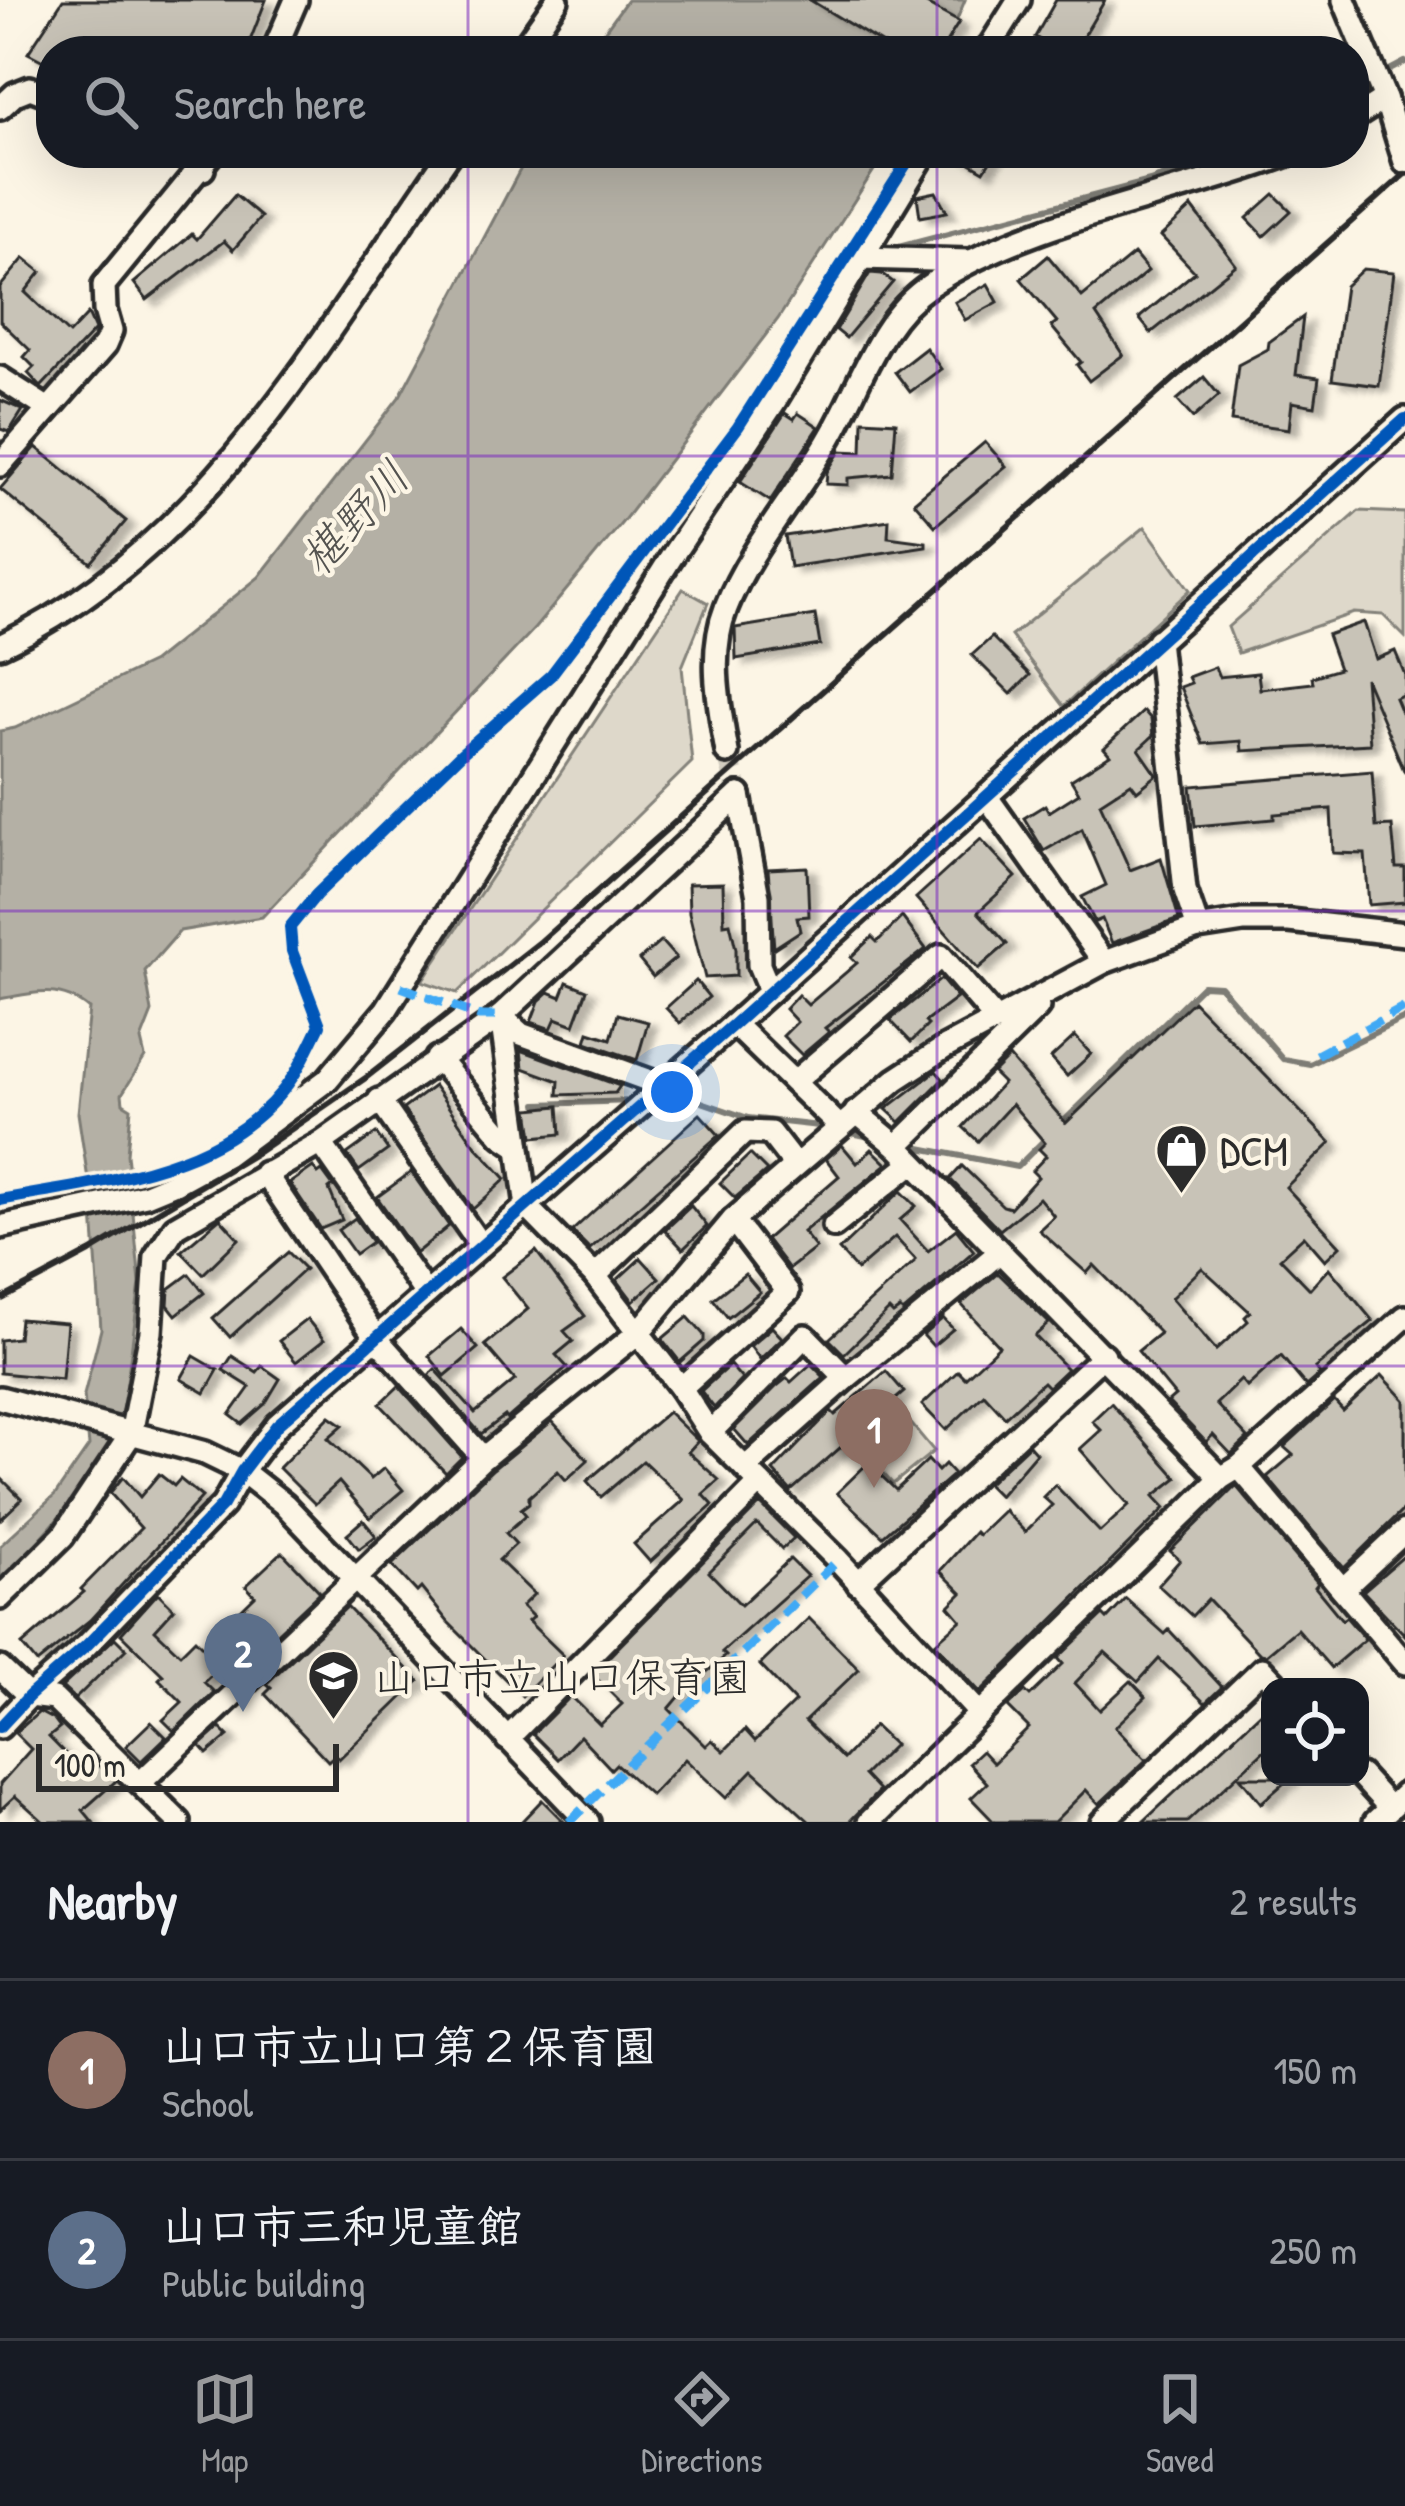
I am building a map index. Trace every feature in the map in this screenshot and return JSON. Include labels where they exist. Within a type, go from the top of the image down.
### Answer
[{"type":"street","points":[[280,36],[296,0]]},
{"type":"street","points":[[532,36],[557,0]]},
{"type":"street","points":[[997,36],[1018,0]]},
{"type":"street","points":[[1344,0],[1359,36]]},
{"type":"street","points":[[1369,60],[1405,162]]},
{"type":"street","points":[[0,108],[15,94],[36,90]]},
{"type":"street","points":[[1369,108],[1385,98]]},
{"type":"street","points":[[0,465],[105,345],[111,331],[104,285],[202,168]]},
{"type":"street","points":[[0,646],[104,586],[152,544],[244,448],[440,168]]},
{"type":"street","points":[[0,1226],[152,1192],[226,1155],[327,1080],[386,1010],[773,404],[916,168]]},
{"type":"street","points":[[727,752],[716,669],[725,609],[902,308],[930,285],[1034,235],[1244,168]]},
{"type":"street","points":[[861,259],[974,261]]},
{"type":"street","points":[[0,378],[47,408]]},
{"type":"street","points":[[0,1726],[159,1574],[223,1504],[277,1425],[734,1024],[1405,419]]},
{"type":"street","points":[[1158,640],[1185,890],[1198,928]]},
{"type":"street","points":[[0,1598],[63,1536],[128,1432],[151,1332],[156,1256],[175,1226],[321,1143],[501,1016],[739,795],[758,897],[759,965],[770,991]]},
{"type":"street","points":[[987,797],[1104,962]]},
{"type":"street","points":[[140,1783],[483,1458],[639,1332],[733,1220],[847,1118],[911,1069],[1104,962],[1198,928],[1289,921],[1405,934]]},
{"type":"street","points":[[794,1082],[941,956],[998,1021]]},
{"type":"street","points":[[897,1145],[1060,985]]},
{"type":"street","points":[[501,1016],[521,1034],[661,1085]]},
{"type":"street","points":[[501,1016],[527,1207],[595,1276],[710,1433],[980,1714]]},
{"type":"street","points":[[734,1024],[794,1082],[897,1145],[1104,1355],[1230,1472],[1405,1663]]},
{"type":"street","points":[[437,1058],[502,1136],[517,1146]]},
{"type":"street","points":[[379,1100],[482,1246]]},
{"type":"street","points":[[595,1276],[745,1132],[770,1133],[794,1164]]},
{"type":"street","points":[[321,1143],[426,1294]]},
{"type":"street","points":[[834,1226],[912,1163]]},
{"type":"street","points":[[265,1173],[376,1338],[483,1458]]},
{"type":"street","points":[[152,1192],[175,1226]]},
{"type":"street","points":[[681,1388],[788,1292],[733,1220]]},
{"type":"street","points":[[507,1739],[846,1378],[1000,1252]]},
{"type":"street","points":[[869,1822],[1230,1472],[1405,1317]]},
{"type":"street","points":[[710,1433],[805,1336],[846,1378]]},
{"type":"street","points":[[858,1583],[1104,1355]]},
{"type":"street","points":[[0,1399],[205,1453],[242,1471],[285,1505],[588,1822]]},
{"type":"street","points":[[1342,1589],[1405,1531]]},
{"type":"street","points":[[0,1668],[29,1696],[54,1699],[178,1822]]},
{"type":"street","points":[[1102,1822],[1262,1669],[1270,1678]]},
{"type":"street","points":[[1369,1785],[1390,1808]]},
{"type":"shaded area","points":[[1359,511],[1405,513],[1405,637],[1383,615],[1354,613],[1238,653],[1228,627]]},
{"type":"shaded area","points":[[1145,527],[1190,590],[1064,706],[1011,636]]},
{"type":"shaded area","points":[[683,589],[708,603],[682,667],[692,762],[457,993],[422,981]]},
{"type":"shaded area","points":[[908,1420],[934,1451],[893,1484],[868,1457]]},
{"type":"water","points":[[627,0],[965,0],[950,36],[601,36]]},
{"type":"water","name":"椹野川","points":[[521,168],[875,168],[778,319],[535,628],[262,917],[180,931],[145,971],[152,1012],[141,1040],[145,1057],[122,1094],[123,1103],[131,1108],[127,1154],[140,1283],[124,1405],[105,1452],[75,1499],[0,1578],[0,1546],[55,1495],[89,1446],[84,1395],[101,1329],[93,1213],[78,1113],[89,1009],[58,993],[0,999],[0,731],[153,662],[259,577],[400,396]]},
{"type":"building","points":[[63,0],[266,0],[252,36],[39,36]]},
{"type":"building","points":[[810,0],[919,0],[959,22],[950,36],[869,36]]},
{"type":"building","points":[[1056,0],[1105,0],[1084,36],[1036,36]]},
{"type":"building","points":[[936,192],[947,212],[920,217],[917,196]]},
{"type":"building","points":[[1274,194],[1291,211],[1264,236],[1247,218]]},
{"type":"building","points":[[235,195],[261,217],[233,250],[224,241],[147,300],[134,283],[192,234],[197,239]]},
{"type":"building","points":[[1192,207],[1236,265],[1151,333],[1139,318],[1195,272],[1161,236]]},
{"type":"building","points":[[1134,254],[1148,271],[1096,314],[1123,355],[1089,381],[1077,365],[1081,362],[1051,326],[1057,322],[1021,279],[1048,256],[1082,297]]},
{"type":"building","points":[[24,258],[41,272],[25,292],[69,334],[88,314],[95,330],[41,387],[28,373],[34,367],[24,357],[30,350],[0,321],[0,287]]},
{"type":"building","points":[[1363,269],[1394,272],[1379,386],[1332,380],[1345,286]]},
{"type":"building","points":[[870,273],[893,282],[846,338],[836,330]]},
{"type":"building","points":[[988,284],[998,302],[965,320],[955,302]]},
{"type":"building","points":[[1303,317],[1296,375],[1319,378],[1315,406],[1292,402],[1289,429],[1231,421],[1238,365],[1268,349],[1269,342]]},
{"type":"building","points":[[926,348],[941,369],[910,392],[895,372]]},
{"type":"building","points":[[1204,377],[1219,395],[1193,418],[1177,400]]},
{"type":"building","points":[[0,400],[23,410],[9,432],[0,429]]},
{"type":"building","points":[[785,413],[794,419],[798,413],[819,427],[770,501],[740,482]]},
{"type":"building","points":[[863,420],[896,422],[892,474],[848,478],[848,485],[826,484],[827,472],[840,451],[862,452]]},
{"type":"building","points":[[985,442],[1006,466],[935,526],[914,502]]},
{"type":"building","points":[[36,447],[126,521],[91,563],[0,489]]},
{"type":"building","points":[[889,520],[888,537],[926,542],[926,546],[790,567],[785,536]]},
{"type":"building","points":[[815,615],[820,645],[736,659],[735,628]]},
{"type":"building","points":[[1364,622],[1376,659],[1395,651],[1405,675],[1405,694],[1395,698],[1405,722],[1405,773],[1365,678],[1370,744],[1242,751],[1241,741],[1203,744],[1180,687],[1191,683],[1188,677],[1215,667],[1219,677],[1258,673],[1260,689],[1313,683],[1312,677],[1339,669],[1327,635]]},
{"type":"building","points":[[992,637],[1030,675],[1011,694],[972,655]]},
{"type":"building","points":[[1144,711],[1151,719],[1153,736],[1139,749],[1157,775],[1137,791],[1131,783],[1100,803],[1130,870],[1161,858],[1179,919],[1112,943],[1102,919],[1095,922],[1082,897],[1106,885],[1082,829],[1044,851],[1024,818],[1045,805],[1049,812],[1079,793],[1071,780],[1110,755],[1104,748]]},
{"type":"building","points":[[1372,771],[1376,827],[1392,826],[1396,868],[1405,868],[1405,902],[1369,905],[1365,854],[1333,853],[1331,809],[1195,826],[1191,786]]},
{"type":"building","points":[[981,839],[1016,877],[978,912],[1007,944],[978,969],[916,898]]},
{"type":"building","points":[[807,867],[809,916],[797,917],[800,931],[774,948],[768,869]]},
{"type":"building","points":[[723,883],[724,924],[730,923],[736,949],[736,976],[705,978],[689,913],[688,884]]},
{"type":"building","points":[[902,917],[926,949],[825,1028],[829,1032],[802,1055],[783,1036],[797,1022],[785,1009],[798,995],[808,1005],[857,963],[851,957],[872,937],[877,942]]},
{"type":"building","points":[[661,941],[676,958],[653,977],[639,960]]},
{"type":"building","points":[[941,979],[957,998],[925,1022],[928,1025],[911,1042],[890,1020]]},
{"type":"building","points":[[696,981],[709,997],[680,1023],[666,1008]]},
{"type":"building","points":[[567,982],[587,990],[574,1025],[556,1018],[551,1029],[531,1022],[539,1001],[549,992],[561,997]]},
{"type":"building","points":[[1193,1001],[1331,1143],[1286,1187],[1340,1246],[1325,1260],[1304,1236],[1280,1258],[1310,1289],[1329,1268],[1373,1321],[1315,1368],[1320,1374],[1306,1386],[1281,1356],[1247,1387],[1241,1380],[1216,1404],[1248,1438],[1231,1454],[1213,1435],[1206,1442],[1168,1402],[1175,1396],[1138,1351],[1160,1333],[1094,1265],[1087,1273],[1039,1230],[1054,1216],[1039,1198],[1000,1230],[950,1179],[962,1166],[1010,1208],[1038,1177],[1032,1171],[1046,1156],[1039,1149],[1045,1143],[1012,1104],[978,1141],[963,1127],[1003,1083],[993,1073],[1009,1057],[1066,1123]],"holes":[[[1202,1268],[1250,1312],[1245,1317],[1248,1321],[1216,1350],[1171,1298]]]},
{"type":"building","points":[[618,1014],[648,1022],[637,1060],[586,1042],[589,1032],[611,1039]]},
{"type":"building","points":[[1075,1036],[1091,1054],[1067,1076],[1051,1058]]},
{"type":"building","points":[[521,1050],[620,1086],[615,1093],[558,1095],[559,1081],[523,1068]]},
{"type":"building","points":[[936,1071],[943,1079],[900,1122],[886,1109]]},
{"type":"building","points":[[434,1086],[475,1145],[506,1179],[473,1209],[403,1109]]},
{"type":"building","points":[[559,1106],[561,1134],[533,1137],[529,1109]]},
{"type":"building","points":[[700,1114],[719,1135],[590,1249],[572,1231]]},
{"type":"building","points":[[376,1133],[388,1150],[359,1171],[347,1154]]},
{"type":"building","points":[[842,1145],[857,1163],[872,1149],[887,1164],[803,1232],[816,1248],[789,1269],[766,1239],[839,1176],[826,1159]]},
{"type":"building","points":[[750,1154],[767,1171],[735,1198],[720,1183]]},
{"type":"building","points":[[313,1167],[333,1186],[329,1189],[342,1220],[321,1229],[290,1183]]},
{"type":"building","points":[[411,1172],[449,1226],[416,1253],[377,1197]]},
{"type":"building","points":[[901,1191],[916,1206],[900,1220],[928,1251],[956,1229],[974,1251],[903,1312],[889,1310],[844,1354],[829,1339],[916,1260],[895,1237],[857,1270],[839,1250]]},
{"type":"building","points":[[691,1206],[707,1226],[683,1249],[665,1230]]},
{"type":"building","points":[[220,1218],[239,1239],[203,1274],[181,1251]]},
{"type":"building","points":[[355,1218],[372,1242],[355,1254],[338,1230]]},
{"type":"building","points":[[536,1251],[585,1316],[564,1331],[573,1341],[556,1355],[567,1367],[507,1419],[481,1434],[429,1375],[435,1369],[475,1413],[515,1380],[485,1345],[528,1309],[502,1277]]},
{"type":"building","points":[[288,1252],[305,1269],[230,1337],[213,1318]]},
{"type":"building","points":[[641,1258],[659,1278],[633,1301],[617,1280]]},
{"type":"building","points":[[998,1273],[1049,1323],[1035,1336],[1067,1369],[1048,1387],[1043,1382],[1005,1417],[984,1394],[946,1430],[922,1405],[958,1371],[965,1378],[999,1346],[961,1304]]},
{"type":"building","points":[[189,1274],[204,1293],[176,1315],[168,1305],[169,1289]]},
{"type":"building","points":[[745,1274],[760,1292],[728,1318],[713,1299]]},
{"type":"building","points":[[688,1317],[704,1341],[680,1362],[662,1339]]},
{"type":"building","points":[[943,1318],[953,1329],[933,1346],[923,1335]]},
{"type":"building","points":[[20,1319],[67,1323],[62,1379],[0,1373],[0,1340],[18,1338]]},
{"type":"building","points":[[307,1319],[324,1340],[296,1362],[279,1341]]},
{"type":"building","points":[[772,1327],[782,1338],[760,1359],[750,1346]]},
{"type":"building","points":[[461,1329],[478,1348],[445,1376],[429,1356]]},
{"type":"building","points":[[194,1356],[218,1370],[205,1393],[181,1379]]},
{"type":"building","points":[[232,1356],[257,1372],[262,1366],[280,1379],[265,1404],[242,1424],[230,1415],[250,1387],[223,1370]]},
{"type":"building","points":[[811,1364],[824,1377],[748,1445],[734,1429],[777,1386],[787,1378],[791,1382]]},
{"type":"building","points":[[730,1365],[742,1379],[714,1408],[701,1391]]},
{"type":"building","points":[[886,1371],[904,1392],[791,1491],[773,1471],[831,1411],[835,1415]]},
{"type":"building","points":[[1382,1375],[1405,1400],[1405,1508],[1344,1568],[1267,1477],[1293,1455],[1284,1447],[1334,1401],[1343,1411]]},
{"type":"building","points":[[399,1386],[462,1457],[446,1473],[380,1404]]},
{"type":"building","points":[[1111,1403],[1177,1478],[1154,1496],[1165,1508],[980,1692],[935,1643],[961,1620],[949,1606],[962,1593],[940,1571],[975,1532],[978,1535],[1004,1510],[1025,1532],[1052,1505],[1043,1497],[1055,1485],[1100,1532],[1129,1505],[1080,1449],[1101,1430],[1092,1421]]},
{"type":"building","points":[[668,1412],[698,1441],[688,1452],[719,1480],[703,1494],[713,1505],[650,1562],[634,1544],[684,1500],[643,1461],[601,1497],[587,1481]]},
{"type":"building","points":[[330,1416],[343,1425],[328,1438],[371,1479],[384,1468],[403,1490],[370,1518],[339,1482],[315,1504],[279,1468]]},
{"type":"building","points":[[552,1421],[588,1460],[566,1480],[558,1471],[529,1497],[521,1509],[526,1515],[506,1533],[516,1544],[499,1560],[534,1594],[522,1606],[533,1617],[528,1621],[563,1655],[522,1696],[421,1588],[417,1592],[392,1565],[493,1469]]},
{"type":"building","points":[[1029,1445],[1036,1453],[999,1496],[987,1484]]},
{"type":"building","points":[[928,1460],[938,1471],[945,1464],[954,1474],[883,1536],[837,1493],[868,1463],[896,1490]]},
{"type":"building","points":[[159,1474],[174,1486],[180,1479],[202,1497],[90,1620],[37,1663],[22,1645],[84,1592],[81,1589],[141,1528],[110,1493],[123,1477],[140,1497]]},
{"type":"building","points":[[0,1477],[22,1499],[0,1520]]},
{"type":"building","points":[[1236,1486],[1318,1583],[1315,1587],[1342,1620],[1346,1617],[1365,1639],[1331,1668],[1297,1629],[1266,1655],[1260,1654],[1208,1599],[1192,1616],[1158,1585],[1180,1560],[1170,1551]]},
{"type":"building","points":[[760,1504],[794,1538],[782,1549],[757,1524],[709,1572],[741,1605],[790,1559],[807,1576],[722,1652],[726,1656],[669,1709],[706,1746],[712,1740],[724,1751],[745,1730],[755,1741],[795,1702],[760,1665],[809,1618],[859,1669],[805,1721],[843,1759],[874,1726],[894,1745],[864,1775],[879,1791],[849,1822],[810,1822],[753,1770],[726,1798],[685,1759],[651,1795],[616,1764],[611,1769],[580,1736],[558,1759],[533,1734],[571,1696],[600,1725],[622,1704],[592,1674]]},
{"type":"building","points":[[363,1520],[376,1536],[359,1549],[347,1534]]},
{"type":"building","points":[[282,1552],[320,1592],[244,1664],[234,1653],[204,1682],[214,1692],[174,1731],[163,1720],[182,1702],[159,1679],[163,1675],[121,1634],[158,1593],[174,1609],[155,1630],[180,1654],[195,1639],[203,1647],[255,1596],[246,1586]]},
{"type":"building","points":[[1405,1555],[1405,1635],[1363,1591]]},
{"type":"building","points":[[1126,1599],[1165,1634],[1169,1630],[1222,1687],[1205,1703],[1159,1659],[1138,1682],[1105,1652],[1075,1683],[1100,1710],[1131,1681],[1146,1697],[1115,1727],[1146,1760],[1099,1804],[1086,1790],[1054,1822],[994,1822],[971,1798],[987,1783],[969,1763],[982,1751],[993,1763],[1029,1728],[1008,1707],[1025,1691],[1030,1696],[1063,1664],[1058,1658]]},
{"type":"building","points":[[347,1607],[419,1681],[339,1759],[335,1755],[328,1761],[265,1694],[271,1688],[266,1684]]},
{"type":"building","points":[[115,1638],[126,1649],[75,1699],[62,1687]]},
{"type":"building","points":[[39,1712],[60,1728],[49,1737],[87,1776],[99,1765],[116,1781],[83,1810],[93,1822],[44,1822],[15,1796],[0,1810],[0,1784],[31,1749],[15,1733]]},
{"type":"building","points":[[1261,1712],[1261,1753],[1187,1822],[1143,1822]]},
{"type":"building","points":[[151,1722],[166,1737],[141,1761],[126,1746]]},
{"type":"building","points":[[220,1728],[228,1736],[207,1754],[200,1746]]},
{"type":"building","points":[[1240,1777],[1261,1777],[1261,1786],[1281,1786],[1261,1803]]},
{"type":"building","points":[[542,1800],[564,1822],[521,1822]]},
{"type":"waterway","points":[[1382,74],[1405,62]]},
{"type":"waterway","points":[[891,249],[1185,168]]},
{"type":"waterway","points":[[1060,1125],[1203,985],[1220,986],[1283,1059],[1310,1064],[1405,1018]]},
{"type":"waterway","points":[[659,1100],[690,1098],[748,1118],[828,1127]]},
{"type":"waterway","points":[[537,1104],[634,1101]]},
{"type":"waterway","points":[[847,1132],[875,1138]]},
{"type":"waterway","points":[[905,1145],[1017,1167],[1046,1138]]},
{"type":"tunnel","points":[[727,752],[739,795]]},
{"type":"railway","points":[[0,1300],[258,1152],[367,1077],[541,941],[1405,174]]},
{"type":"marked path","points":[[401,987],[479,1016],[501,1016]]},
{"type":"marked path","points":[[1317,1055],[1405,1007]]},
{"type":"marked path","points":[[569,1822],[838,1560]]},
{"type":"cycle path","points":[[0,1200],[162,1166],[201,1152],[268,1107],[294,1075],[320,1025],[292,951],[290,927],[316,895],[460,755],[551,675],[738,427],[903,168]]},
{"type":"cycle path","points":[[0,1727],[223,1505],[277,1425],[734,1024],[1405,419]]},
{"type":"place","name":"DCM","points":[[1181,1196]]},
{"type":"place","name":"山口市立山口第２保育園","points":[[874,1488]]},
{"type":"place","name":"山口市三和児童館","points":[[243,1712]]},
{"type":"place","name":"山口市立山口保育園","points":[[334,1722]]}]
